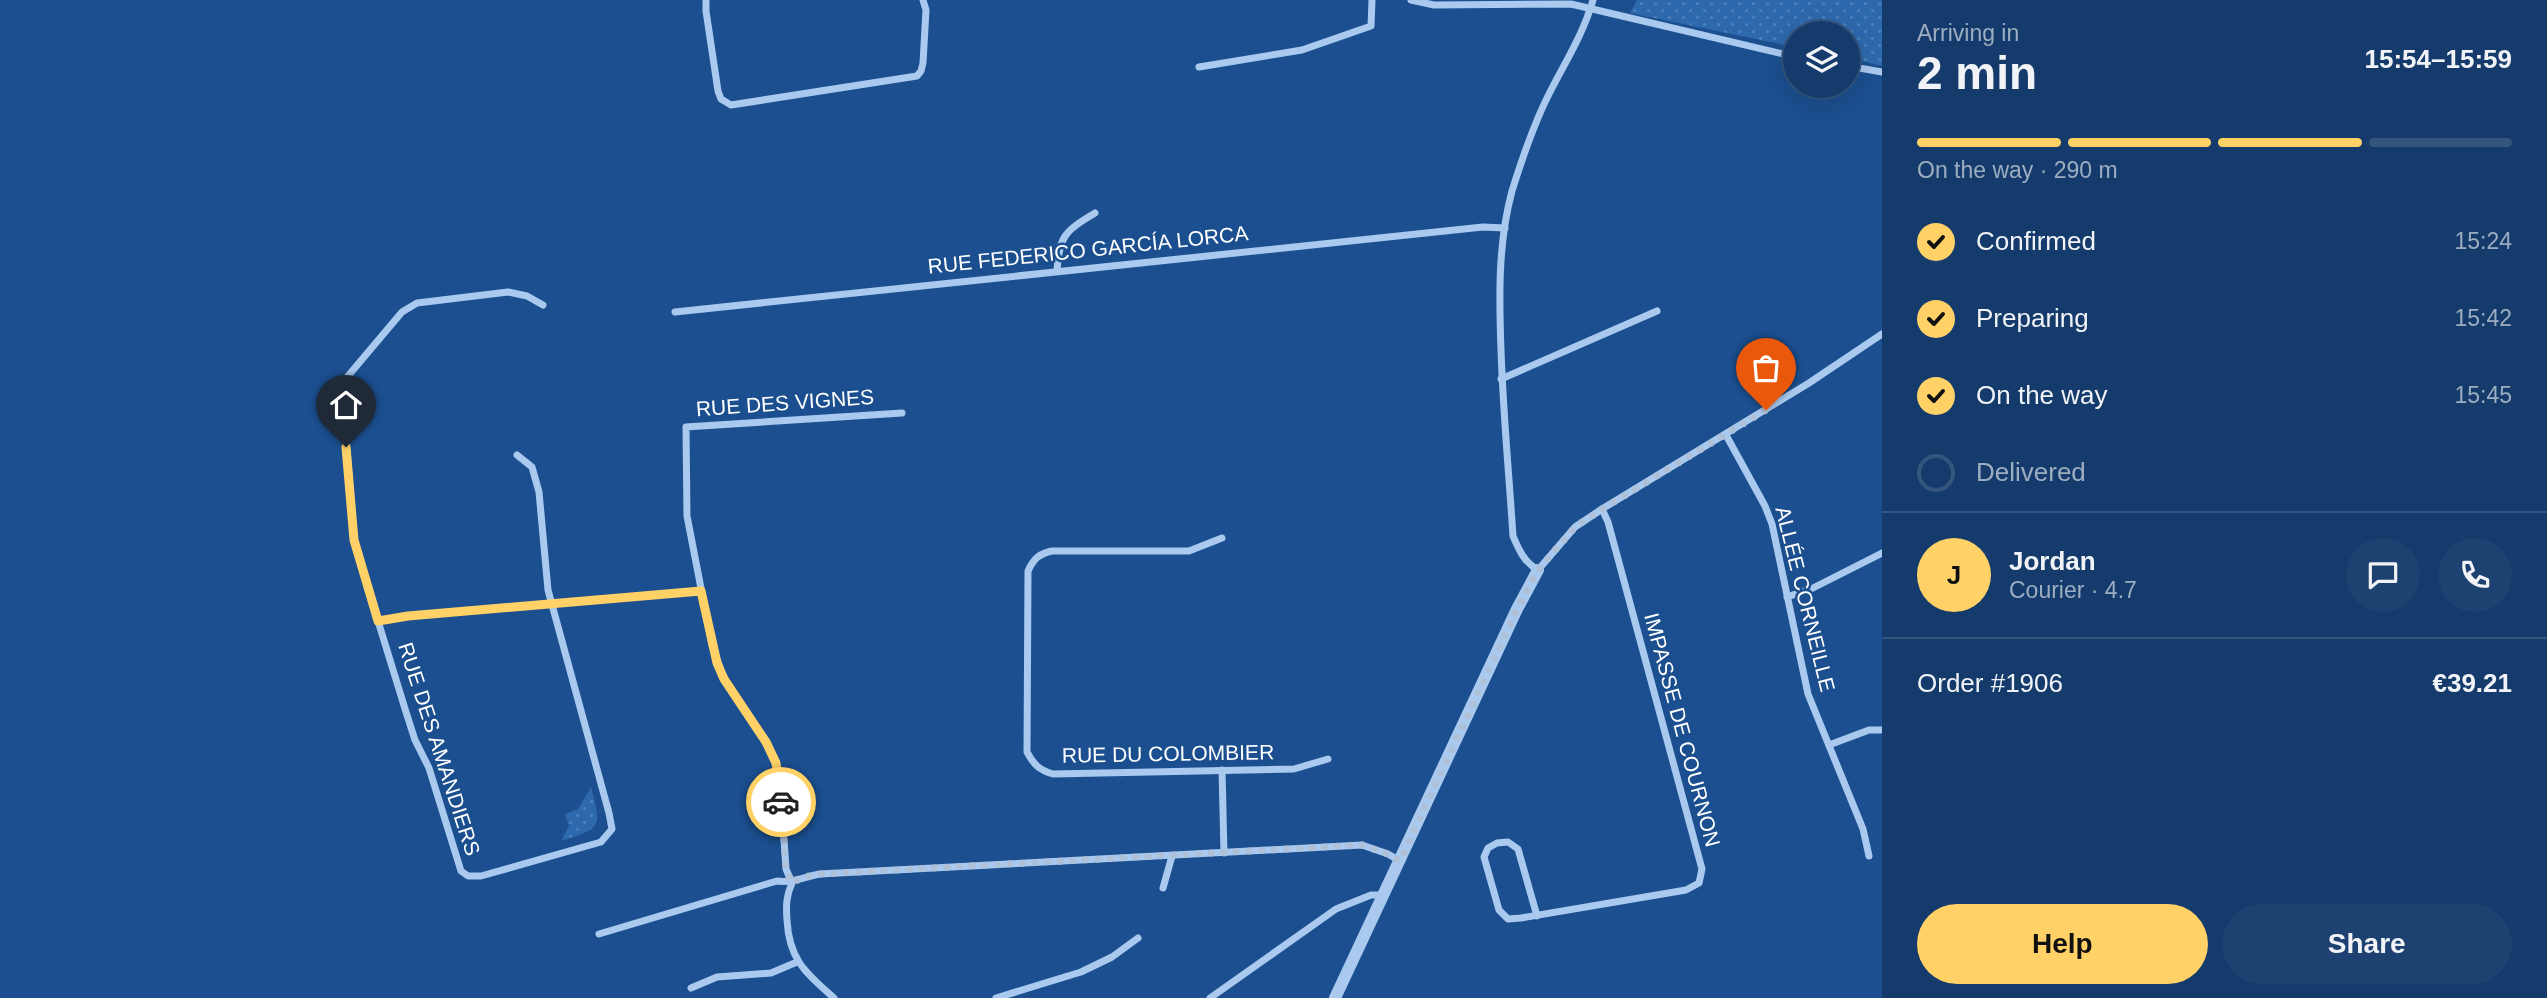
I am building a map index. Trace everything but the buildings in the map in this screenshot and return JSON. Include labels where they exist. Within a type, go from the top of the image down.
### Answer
[{"type":"street","points":[[706,0],[718,91],[721,99],[731,105],[917,76],[923,63],[926,10],[923,0]]},
{"type":"street","points":[[1199,67],[1302,50],[1371,26],[1372,0]]},
{"type":"street","points":[[1412,0],[1434,5],[1592,4],[1620,17],[1783,54]]},
{"type":"street","points":[[1538,570],[1529,565],[1513,536],[1499,298],[1505,228],[1522,159],[1547,98],[1571,56],[1592,4]]},
{"type":"street","points":[[1860,68],[1882,72]]},
{"type":"street","points":[[1057,271],[1058,244],[1074,226],[1095,213]]},
{"type":"street","name":"RUE FEDERICO GARCÍA LORCA","points":[[675,312],[1483,227],[1505,228]]},
{"type":"street","points":[[543,305],[527,296],[508,292],[417,303],[402,312],[348,376],[343,398],[354,540],[378,621],[408,616],[701,591]]},
{"type":"street","points":[[1502,379],[1657,311]]},
{"type":"street","points":[[1335,998],[1538,570],[1575,527],[1809,383],[1882,334]]},
{"type":"street","name":"RUE DES VIGNES","points":[[792,883],[786,869],[776,763],[766,742],[720,671],[712,645],[687,516],[686,427],[902,414]]},
{"type":"street","name":"ALLÉE CORNEILLE","points":[[1726,435],[1759,494],[1772,524],[1808,694],[1863,829],[1869,856]]},
{"type":"street","points":[[517,456],[532,467],[538,492],[551,603]]},
{"type":"street","name":"IMPASSE DE COURNON","points":[[1537,916],[1518,849],[1508,842],[1497,843],[1488,848],[1483,857],[1499,910],[1508,919],[1537,916],[1685,890],[1699,883],[1702,869],[1608,522],[1602,509]]},
{"type":"street","name":"RUE DU COLOMBIER","points":[[1222,538],[1189,551],[1052,551],[1041,553],[1034,559],[1028,571],[1027,752],[1034,765],[1053,774],[1294,769],[1328,758]]},
{"type":"street","points":[[1787,597],[1813,588],[1882,553]]},
{"type":"street","name":"RUE DES AMANDIERS","points":[[378,621],[415,740],[429,768],[458,864],[461,871],[475,877],[601,842],[612,828],[551,603]]},
{"type":"street","points":[[1829,745],[1869,730],[1882,730]]},
{"type":"street","points":[[1222,770],[1224,853]]},
{"type":"street","points":[[599,934],[777,881],[792,883],[803,877],[820,874],[1362,845],[1400,861]]},
{"type":"street","points":[[1163,888],[1172,856]]},
{"type":"street","points":[[792,883],[786,903],[791,948],[797,962],[834,998]]},
{"type":"street","points":[[1210,998],[1336,909],[1371,895],[1383,895]]},
{"type":"street","points":[[996,998],[1081,972],[1112,957],[1138,937]]},
{"type":"street","points":[[691,988],[717,977],[771,973],[797,962]]},
{"type":"shaded area","points":[[1637,0],[1882,0],[1882,66],[1860,61],[1860,21],[1783,21],[1783,45],[1630,13]]},
{"type":"shaded area","points":[[591,787],[597,811],[596,824],[585,833],[561,841],[569,826],[565,814],[578,809]]},
{"type":"way so far","points":[[781,802],[786,869],[792,883],[803,877],[820,874],[1362,845],[1400,861],[1517,609],[1538,570],[1575,527],[1766,410]]},
{"type":"route","points":[[346,447],[354,540],[378,621],[536,604],[701,591],[717,663],[724,679],[750,715],[776,763],[781,802]]}]
